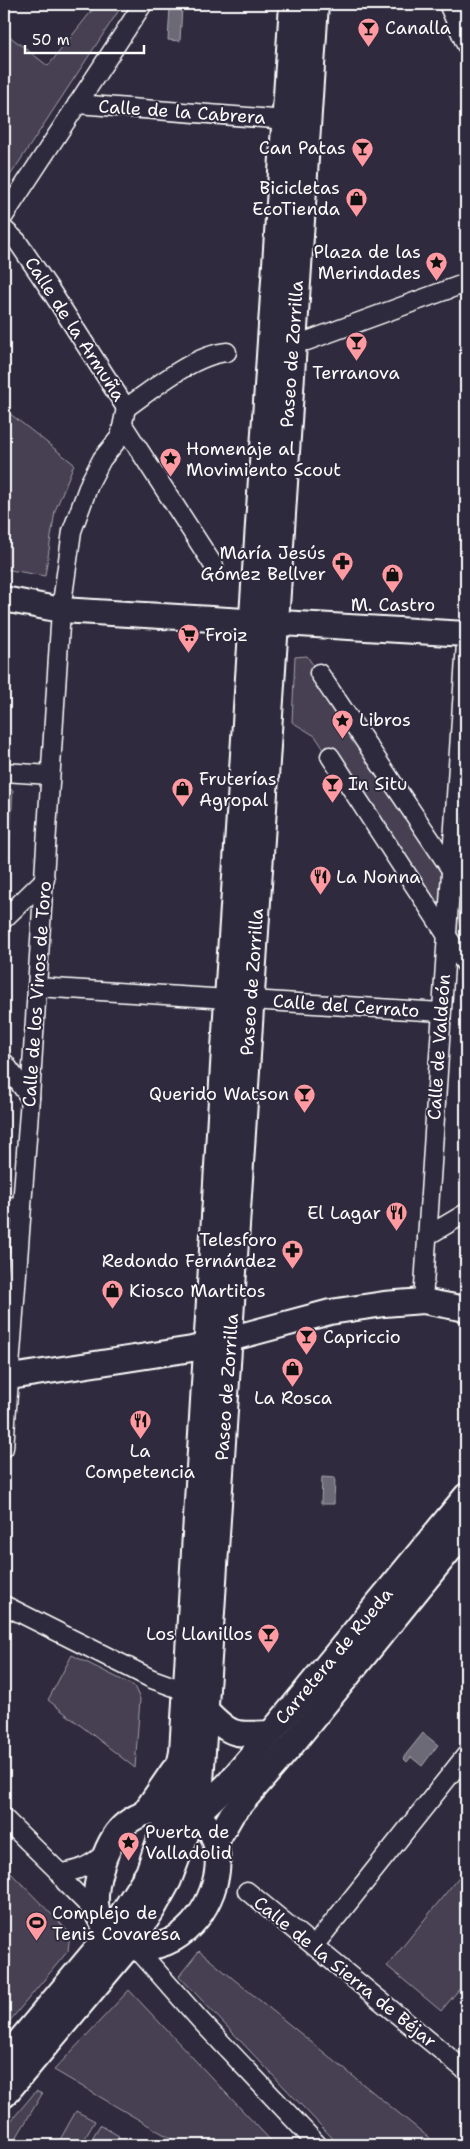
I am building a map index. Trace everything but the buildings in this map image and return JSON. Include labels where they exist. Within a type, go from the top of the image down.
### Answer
[{"type":"main road","name":"Paseo de Zorrilla","points":[[119,1936],[149,1873],[188,1810],[200,1782],[197,1701],[264,621],[293,4]]},
{"type":"main road","name":"Paseo de Zorrilla","points":[[264,621],[315,4]]},
{"type":"main road","name":"Paseo de Zorrilla","points":[[188,1810],[183,1752],[197,1701]]},
{"type":"main road","points":[[146,1812],[170,1777],[183,1752]]},
{"type":"main road","points":[[4,2061],[119,1936]]},
{"type":"main road","points":[[4,2094],[119,1936]]},
{"type":"street","points":[[4,216],[143,4]]},
{"type":"street","points":[[448,4],[466,45]]},
{"type":"street","name":"Calle de la Cabrera","points":[[77,104],[287,120]]},
{"type":"street","name":"Calle de la Armuña","points":[[4,229],[17,241],[41,277],[123,423],[214,566]]},
{"type":"street","points":[[307,341],[466,283]]},
{"type":"street","name":"Calle de los Vinos de Toro","points":[[4,1448],[7,1378],[22,1207],[45,879],[61,610],[72,531],[90,482],[123,423],[177,372],[204,359],[228,352]]},
{"type":"street","points":[[4,599],[61,610],[466,634]]},
{"type":"street","name":"Calle de Valdeón","points":[[423,1301],[466,643]]},
{"type":"street","points":[[319,673],[466,892]]},
{"type":"street","points":[[330,756],[466,965]]},
{"type":"street","points":[[4,772],[50,775]]},
{"type":"street","points":[[4,919],[45,879]]},
{"type":"street","name":"Calle del Cerrato","points":[[37,987],[441,1012]]},
{"type":"street","points":[[4,1062],[30,1098]]},
{"type":"street","points":[[4,1206],[22,1207]]},
{"type":"street","points":[[427,1236],[466,1213]]},
{"type":"street","points":[[7,1378],[219,1342],[330,1312],[423,1301],[466,1309]]},
{"type":"street","name":"Carretera de Rueda","points":[[188,1810],[227,1785],[466,1496]]},
{"type":"street","name":"Carretera de Rueda","points":[[216,1842],[232,1814],[290,1746],[466,1530]]},
{"type":"street","points":[[4,1605],[197,1701],[222,1727],[238,1735],[271,1733]]},
{"type":"street","points":[[314,1946],[466,1755]]},
{"type":"street","points":[[60,1873],[78,1871],[91,1865],[105,1852],[123,1826],[146,1812],[188,1810],[206,1822],[216,1842],[219,1861],[216,1880],[204,1907],[187,1929],[160,1945],[119,1936]]},
{"type":"street","points":[[4,1818],[60,1873],[65,1882],[159,1974],[318,2145]]},
{"type":"street","points":[[105,1852],[98,1882],[119,1936]]},
{"type":"street","name":"Calle de la Sierra de Béjar","points":[[247,1891],[466,2072]]},
{"type":"street","points":[[159,1974],[160,1945]]},
{"type":"shaded area","points":[[97,4],[123,4],[4,185],[4,32],[48,66]]},
{"type":"shaded area","points":[[170,7],[182,8],[180,41],[168,40]]},
{"type":"shaded area","points":[[4,409],[74,464],[55,511],[45,576],[4,569]]},
{"type":"shaded area","points":[[307,656],[466,892],[466,971],[419,892],[315,736],[292,722],[295,657]]},
{"type":"shaded area","points":[[4,789],[13,790],[6,902],[4,904]]},
{"type":"shaded area","points":[[322,1477],[335,1478],[334,1504],[321,1504]]},
{"type":"shaded area","points":[[72,1655],[134,1686],[140,1699],[135,1768],[48,1700]]},
{"type":"shaded area","points":[[423,1733],[438,1745],[422,1766],[411,1757],[407,1762],[403,1758]]},
{"type":"shaded area","name":"Complejo de Tenis Covaresa","points":[[4,1866],[70,1933],[68,1951],[4,2028]]},
{"type":"shaded area","points":[[466,1868],[466,1981],[441,2011],[387,1966]]},
{"type":"shaded area","points":[[199,1951],[438,2145],[339,2145],[179,1976]]},
{"type":"shaded area","points":[[129,1990],[275,2145],[182,2145],[54,2070]]},
{"type":"shaded area","points":[[36,2091],[42,2094],[12,2145],[4,2145],[4,2129]]},
{"type":"shaded area","points":[[76,2111],[95,2121],[81,2145],[57,2145]]},
{"type":"shaded area","points":[[100,2125],[119,2136],[113,2145],[88,2145]]},
{"type":"place","name":"Canalla","points":[[369,47]]},
{"type":"place","name":"Can Patas","points":[[362,167]]},
{"type":"place","name":"Bicicletas EcoTienda","points":[[356,217]]},
{"type":"place","name":"Plaza de las Merindades","points":[[437,281]]},
{"type":"place","name":"Terranova","points":[[356,362]]},
{"type":"place","name":"Homenaje al Movimiento Scout","points":[[170,478]]},
{"type":"place","name":"María Jesús Gómez Bellver","points":[[342,582]]},
{"type":"place","name":"M. Castro","points":[[393,594]]},
{"type":"place","name":"Froiz","points":[[189,654]]},
{"type":"place","name":"Libros","points":[[343,739]]},
{"type":"place","name":"In Situ","points":[[332,803]]},
{"type":"place","name":"Fruterías Agropal","points":[[183,808]]},
{"type":"place","name":"La Nonna","points":[[320,896]]},
{"type":"place","name":"Querido Watson","points":[[305,1113]]},
{"type":"place","name":"El Lagar","points":[[397,1232]]},
{"type":"place","name":"Telesforo Redondo Fernández","points":[[293,1269]]},
{"type":"place","name":"Kiosco Martitos","points":[[113,1310]]},
{"type":"place","name":"Capriccio","points":[[307,1356]]},
{"type":"place","name":"La Rosca","points":[[293,1387]]},
{"type":"place","name":"La Competencia","points":[[140,1440]]},
{"type":"place","name":"Los Llanillos","points":[[269,1653]]},
{"type":"place","name":"Puerta de Valladolid","points":[[129,1861]]},
{"type":"place","name":"Complejo de Tenis Covaresa","points":[[36,1942]]}]
